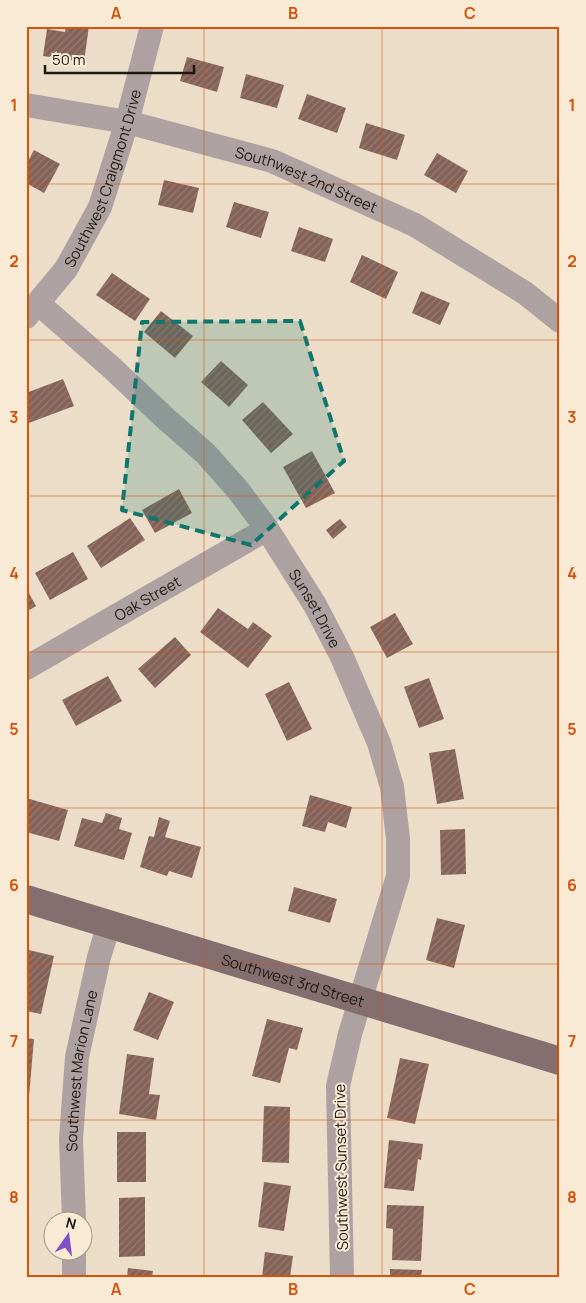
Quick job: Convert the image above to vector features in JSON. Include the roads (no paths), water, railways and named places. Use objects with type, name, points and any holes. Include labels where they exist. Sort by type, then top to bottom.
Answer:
[{"type":"main road","name":"Southwest 3rd Street","points":[[26,899],[560,1060]]},
{"type":"street","name":"Southwest Craigmont Drive","points":[[32,310],[66,269],[100,207],[127,122],[152,26]]},
{"type":"street","name":"Southwest 2nd Street","points":[[26,105],[127,122],[272,161],[415,225],[525,293],[560,321]]},
{"type":"street","name":"Sunset Drive","points":[[32,310],[112,368],[206,454],[238,490],[267,529],[315,604],[342,657],[379,743],[392,787],[398,839],[398,876],[360,1000]]},
{"type":"street","name":"Oak Street","points":[[26,668],[267,529]]},
{"type":"street","name":"Southwest Marion Lane","points":[[74,1210],[71,1139],[77,1057],[99,957],[109,924]]},
{"type":"street","name":"Southwest Sunset Drive","points":[[342,1277],[338,1086],[360,1000]]},
{"type":"street","points":[[74,1260],[74,1277]]}]
